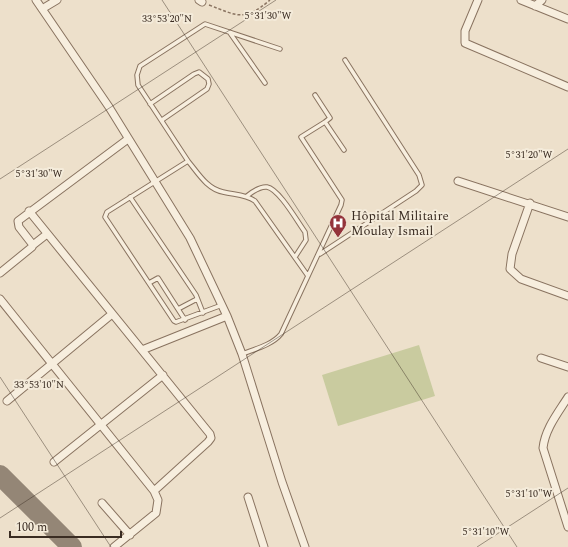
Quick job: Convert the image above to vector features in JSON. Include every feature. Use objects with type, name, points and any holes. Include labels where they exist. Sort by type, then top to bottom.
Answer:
[{"type":"street","points":[[36,0],[156,181],[190,238],[223,305],[242,354],[282,482],[305,547]]},
{"type":"street","points":[[42,9],[57,0]]},
{"type":"street","points":[[478,0],[465,31],[465,43],[568,87]]},
{"type":"street","points":[[521,0],[568,19]]},
{"type":"street","points":[[535,6],[542,0]]},
{"type":"street","points":[[33,245],[18,223],[29,211],[128,139]]},
{"type":"street","points":[[458,181],[568,216]]},
{"type":"street","points":[[530,204],[512,254],[510,269],[521,279],[568,296]]},
{"type":"street","points":[[29,211],[163,375],[211,438],[154,491]]},
{"type":"street","points":[[0,273],[29,251],[33,245],[47,234]]},
{"type":"street","points":[[0,299],[52,362],[100,426],[154,491],[158,500],[156,513],[114,547]]},
{"type":"street","points":[[7,401],[52,362],[112,314]]},
{"type":"street","points":[[142,350],[228,316]]},
{"type":"street","points":[[541,358],[568,368]]},
{"type":"street","points":[[54,462],[163,375]]},
{"type":"street","points":[[568,397],[550,427],[544,448],[568,528]]},
{"type":"street","points":[[248,497],[264,547]]},
{"type":"street","points":[[102,503],[130,535]]},
{"type":"lane","points":[[280,49],[205,24],[140,66],[136,80],[142,92],[188,161],[210,186],[221,192],[247,196],[259,206],[308,276]]},
{"type":"lane","points":[[229,32],[265,83]]},
{"type":"lane","points":[[319,254],[416,191],[422,185],[416,170],[345,60]]},
{"type":"lane","points":[[150,104],[194,74],[199,72],[208,79],[209,84],[207,89],[162,120]]},
{"type":"lane","points":[[242,354],[277,339],[342,205],[342,200],[301,137],[330,118],[315,95]]},
{"type":"lane","points":[[325,122],[344,150]]},
{"type":"lane","points":[[188,161],[107,212],[105,217],[174,321],[180,322],[223,305]]},
{"type":"lane","points":[[247,196],[262,187],[275,190],[305,232],[306,240],[295,257]]},
{"type":"lane","points":[[130,197],[198,299],[203,313]]},
{"type":"lane","points":[[149,283],[158,278],[186,320]]},
{"type":"lane","points":[[178,309],[198,299]]},
{"type":"path","points":[[201,1],[238,15],[246,16],[270,0]]},
{"type":"green space","points":[[419,345],[435,396],[338,426],[322,375]]},
{"type":"taxiway","points":[[0,475],[72,547]]},
{"type":"place","name":"Hôpital Militaire Moulay Ismail","points":[[338,238]]}]
